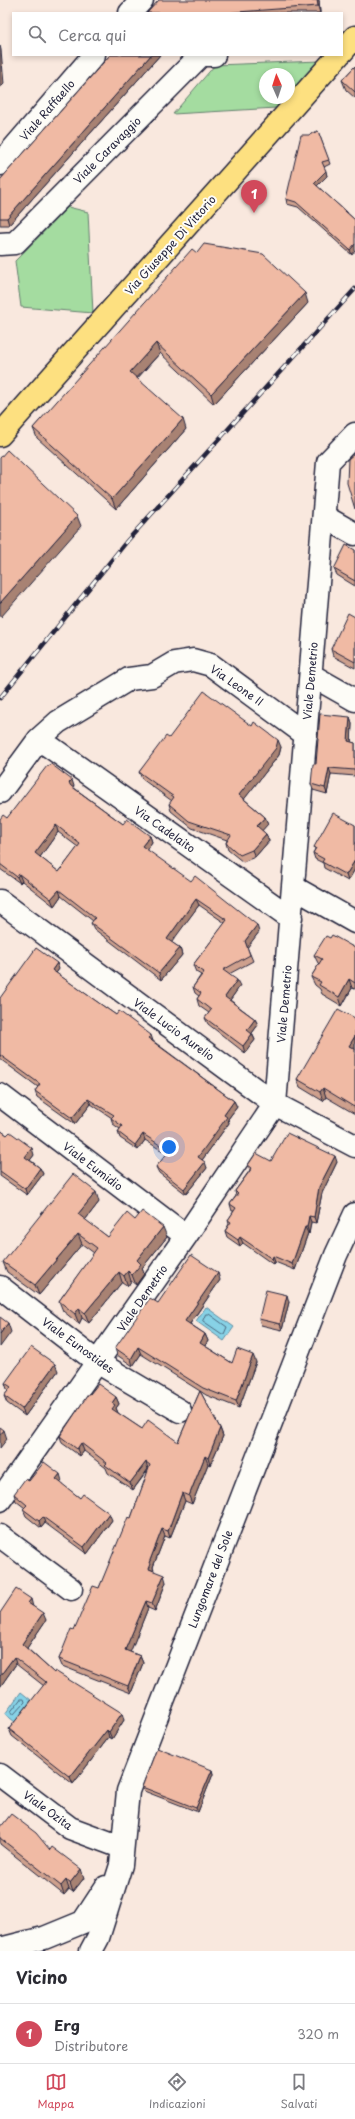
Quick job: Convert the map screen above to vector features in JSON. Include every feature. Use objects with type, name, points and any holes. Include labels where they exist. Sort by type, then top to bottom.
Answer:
[{"type":"main road","name":"Via Giuseppe Di Vittorio","points":[[0,435],[338,56]]},
{"type":"street","points":[[131,12],[142,0]]},
{"type":"street","name":"Viale Raffaello","points":[[0,164],[93,56]]},
{"type":"street","name":"Viale Caravaggio","points":[[0,244],[15,243],[200,56]]},
{"type":"street","name":"Viale Demetrio","points":[[0,1500],[186,1236],[275,1104],[325,517],[328,462],[355,434]]},
{"type":"street","points":[[325,517],[355,534]]},
{"type":"street","name":"Via Leone II","points":[[0,792],[39,739],[58,722],[129,679],[152,676],[174,663],[193,660],[211,665],[306,735]]},
{"type":"street","points":[[311,675],[355,700]]},
{"type":"street","name":"Via Cadelaito","points":[[39,739],[291,918]]},
{"type":"street","points":[[293,888],[355,922]]},
{"type":"street","name":"Viale Lucio Aurelio","points":[[0,901],[275,1104],[355,1146]]},
{"type":"street","name":"Viale Eumidio","points":[[0,1095],[186,1236]]},
{"type":"street","name":"Lungomare del Sole","points":[[91,1951],[98,1938],[121,1856],[128,1791],[336,1255],[355,1214]]},
{"type":"street","name":"Viale Eunostides","points":[[0,1287],[97,1362],[180,1411]]},
{"type":"street","points":[[0,1536],[71,1589]]},
{"type":"street","name":"Viale Ozita","points":[[0,1775],[70,1828],[121,1856]]},
{"type":"street","points":[[0,1949],[44,1938],[83,1922],[121,1856]]},
{"type":"green space","points":[[320,61],[295,88],[295,68],[259,68],[259,104],[280,104],[276,108],[173,114],[215,65]]},
{"type":"green space","points":[[68,207],[88,212],[93,313],[21,307],[15,261]]},
{"type":"water","points":[[206,1307],[234,1327],[224,1341],[196,1321]]},
{"type":"water","points":[[21,1692],[31,1700],[15,1722],[5,1714]]},
{"type":"building","points":[[159,0],[317,0],[318,6],[237,12],[148,12]]},
{"type":"building","points":[[109,56],[150,56],[7,218],[0,218],[0,180]]},
{"type":"building","points":[[355,66],[355,92],[342,80]]},
{"type":"building","points":[[318,131],[329,160],[322,162],[326,171],[314,183],[355,220],[355,244],[350,250],[296,202],[286,199],[301,135],[309,135]]},
{"type":"building","points":[[204,244],[263,254],[305,293],[211,394],[156,343],[130,372],[183,419],[112,499],[33,428],[192,249],[197,253]]},
{"type":"building","points":[[7,450],[77,516],[0,603],[0,458]]},
{"type":"building","points":[[355,453],[355,509],[347,483],[348,459]]},
{"type":"building","points":[[346,545],[355,550],[355,581],[334,569]]},
{"type":"building","points":[[348,613],[355,617],[355,662],[331,649]]},
{"type":"building","points":[[204,691],[252,726],[254,722],[278,740],[276,748],[239,795],[265,817],[257,826],[266,834],[252,850],[240,855],[226,843],[231,835],[189,821],[169,804],[174,797],[139,772],[166,736],[169,738]]},
{"type":"building","points":[[320,714],[350,717],[348,741],[355,743],[355,770],[329,768],[325,788],[311,784],[313,764],[316,764]]},
{"type":"building","points":[[51,764],[72,780],[69,783],[71,786],[123,824],[127,819],[150,836],[142,846],[191,881],[195,876],[257,925],[245,941],[250,955],[223,970],[237,980],[225,997],[255,1019],[247,1030],[252,1034],[243,1046],[205,1018],[211,1010],[197,999],[201,993],[193,987],[204,972],[193,965],[227,920],[196,899],[167,939],[180,948],[159,973],[91,923],[95,918],[59,890],[51,899],[19,874],[17,877],[0,864],[0,819],[3,815],[7,818],[47,766]],"holes":[[[56,825],[80,844],[59,872],[35,853]]]},
{"type":"building","points":[[333,813],[355,825],[355,860],[346,875],[322,862],[324,859],[313,853],[316,848],[314,847]]},
{"type":"building","points":[[332,935],[355,948],[355,983],[349,979],[339,997],[319,985],[321,982],[311,977],[322,959],[314,955],[326,936],[330,938]]},
{"type":"building","points":[[36,948],[57,963],[52,970],[116,1015],[119,1011],[151,1035],[148,1038],[234,1101],[224,1115],[227,1117],[198,1157],[205,1162],[184,1189],[156,1167],[169,1151],[143,1134],[135,1145],[118,1132],[122,1126],[111,1118],[114,1115],[88,1099],[72,1118],[35,1091],[40,1084],[0,1055],[0,998]]},
{"type":"building","points":[[338,1009],[355,1018],[355,1036],[349,1046],[355,1049],[354,1107],[323,1088],[320,1092],[297,1079]]},
{"type":"building","points":[[0,1130],[7,1135],[10,1132],[32,1148],[25,1157],[40,1168],[25,1189],[0,1171]]},
{"type":"building","points":[[287,1133],[335,1156],[319,1187],[314,1217],[309,1216],[307,1227],[305,1227],[292,1264],[273,1256],[272,1259],[240,1237],[238,1240],[225,1231],[231,1222],[228,1220],[236,1208],[230,1204],[238,1194],[235,1191],[252,1168],[248,1165],[256,1153],[271,1161]]},
{"type":"building","points":[[73,1174],[96,1192],[78,1214],[108,1237],[127,1213],[135,1220],[142,1211],[163,1227],[137,1260],[141,1264],[132,1275],[128,1271],[124,1276],[119,1272],[85,1313],[79,1308],[75,1314],[59,1301],[97,1248],[78,1234],[35,1285],[3,1262]]},
{"type":"building","points":[[191,1255],[218,1273],[185,1321],[205,1334],[200,1343],[232,1363],[237,1349],[253,1355],[236,1401],[203,1388],[138,1347],[131,1359],[115,1348],[150,1298],[158,1303]]},
{"type":"building","points":[[266,1290],[287,1295],[280,1324],[259,1319]]},
{"type":"building","points":[[0,1317],[8,1323],[0,1334]]},
{"type":"building","points":[[31,1347],[55,1364],[22,1409],[4,1396],[11,1387],[5,1383]]},
{"type":"building","points":[[98,1384],[116,1397],[112,1403],[115,1405],[112,1409],[142,1429],[148,1420],[178,1442],[200,1391],[220,1428],[208,1458],[205,1456],[189,1496],[182,1493],[168,1531],[162,1529],[149,1563],[151,1564],[149,1569],[164,1575],[152,1603],[146,1601],[125,1650],[140,1656],[128,1686],[59,1659],[71,1629],[74,1630],[93,1586],[99,1588],[128,1517],[131,1518],[150,1465],[146,1462],[130,1483],[105,1465],[107,1463],[81,1443],[77,1449],[60,1436],[89,1393],[90,1394]]},
{"type":"building","points":[[0,1427],[4,1430],[0,1435]]},
{"type":"building","points":[[44,1462],[60,1474],[56,1479],[80,1498],[83,1494],[109,1513],[84,1547],[43,1517],[39,1521],[23,1509],[27,1505],[14,1494],[25,1479],[29,1481]]},
{"type":"building","points":[[16,1589],[31,1599],[28,1603],[43,1613],[22,1644],[54,1673],[55,1671],[122,1713],[109,1732],[107,1730],[70,1777],[9,1729],[46,1682],[14,1657],[0,1676],[0,1613]]},
{"type":"building","points":[[157,1748],[212,1770],[196,1808],[142,1787]]},
{"type":"building","points":[[11,1814],[36,1833],[50,1850],[52,1847],[81,1869],[70,1883],[66,1880],[61,1886],[0,1838],[0,1828]]},
{"type":"railway","points":[[0,698],[127,541],[355,289]]},
{"type":"place","name":"Erg","points":[[254,213]]}]
